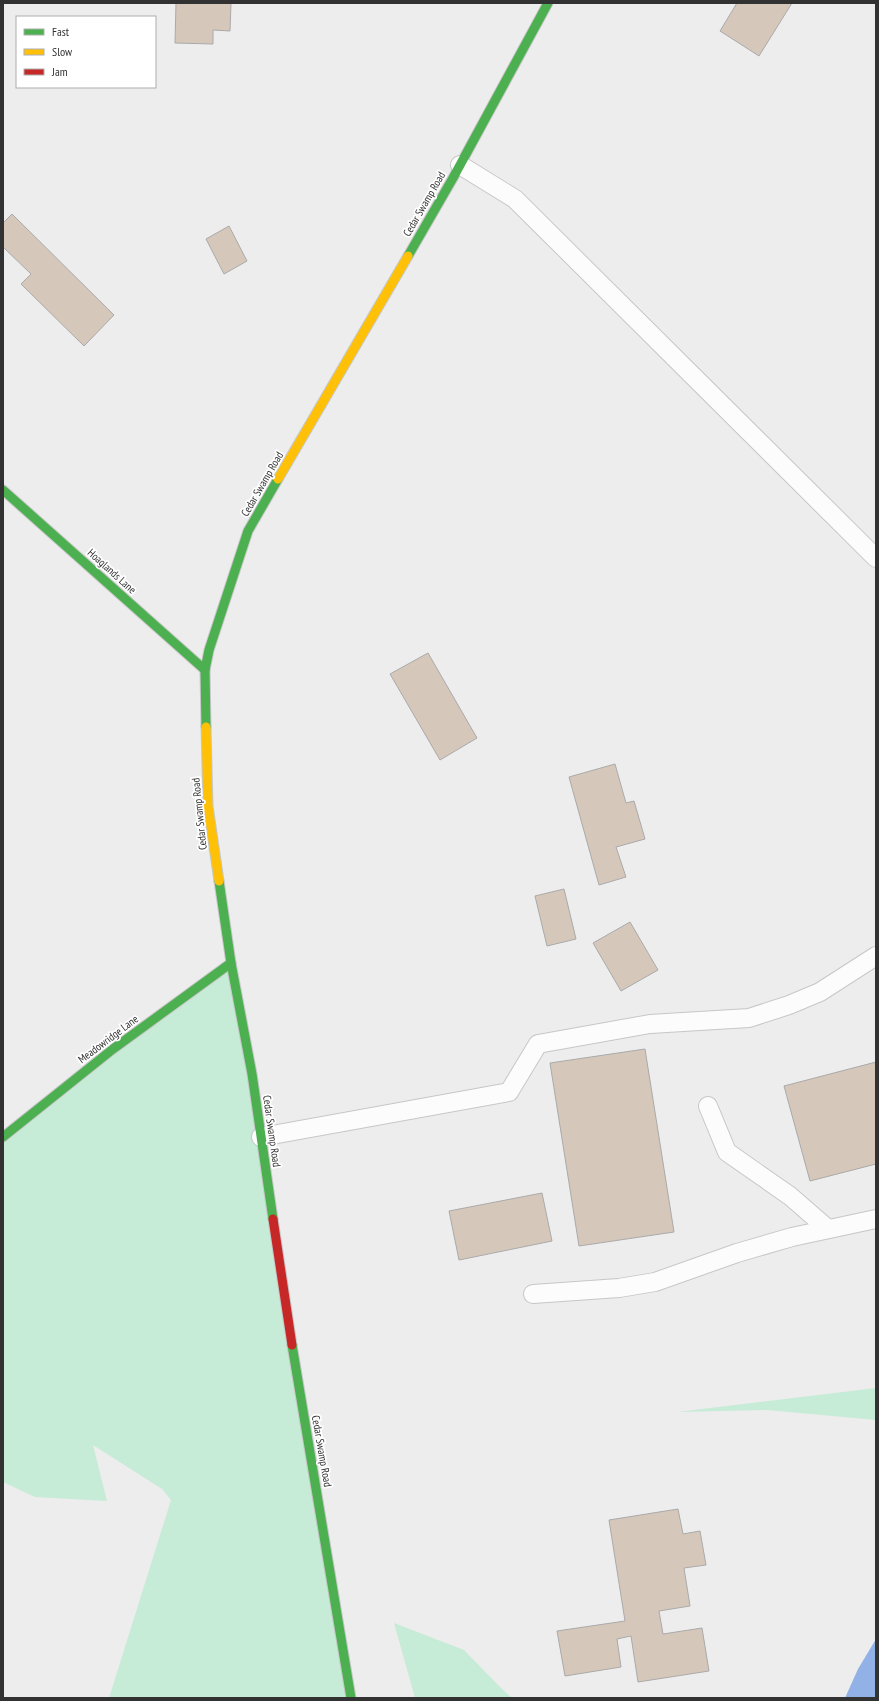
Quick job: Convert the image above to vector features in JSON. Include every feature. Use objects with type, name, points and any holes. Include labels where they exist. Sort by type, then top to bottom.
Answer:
[{"type":"main road","name":"Cedar Swamp Road","points":[[351,1698],[282,1285],[252,1074],[231,962],[208,806],[205,670],[209,650],[248,531],[460,164],[548,3]]},
{"type":"main road","name":"Hoaglands Lane","points":[[3,490],[205,670]]},
{"type":"main road","name":"Meadowridge Lane","points":[[3,1137],[113,1049],[231,962]]},
{"type":"lane","points":[[460,164],[514,199],[876,558]]},
{"type":"lane","points":[[261,1137],[509,1092],[538,1044],[650,1024],[749,1018],[789,1005],[820,992],[876,956]]},
{"type":"lane","points":[[708,1106],[727,1152],[790,1196],[828,1229]]},
{"type":"lane","points":[[533,1294],[619,1288],[655,1282],[737,1253],[792,1237],[876,1219]]},
{"type":"green space","points":[[231,963],[351,1698],[109,1698],[171,1500],[162,1489],[93,1445],[107,1501],[35,1497],[3,1482],[3,1140]]},
{"type":"green space","points":[[876,1388],[876,1420],[767,1410],[677,1412]]},
{"type":"green space","points":[[394,1623],[464,1650],[512,1698],[415,1698]]},
{"type":"water","points":[[876,1639],[876,1698],[845,1698],[858,1669]]},
{"type":"building","points":[[176,3],[231,3],[230,31],[213,30],[213,44],[175,43]]},
{"type":"building","points":[[737,3],[792,3],[759,56],[720,31]]},
{"type":"building","points":[[12,214],[114,315],[84,346],[21,284],[31,274],[3,247],[3,223]]},
{"type":"building","points":[[229,226],[247,261],[224,274],[206,239]]},
{"type":"building","points":[[428,653],[477,738],[440,760],[390,674]]},
{"type":"building","points":[[615,764],[626,803],[634,801],[645,839],[616,847],[626,877],[599,885],[569,777]]},
{"type":"building","points":[[564,889],[576,939],[547,946],[535,896]]},
{"type":"building","points":[[630,922],[658,970],[621,991],[593,943]]},
{"type":"building","points":[[645,1049],[674,1232],[579,1246],[550,1063]]},
{"type":"building","points":[[876,1062],[876,1164],[810,1181],[784,1086]]},
{"type":"building","points":[[542,1193],[552,1241],[459,1260],[449,1211]]},
{"type":"building","points":[[678,1509],[683,1534],[700,1531],[706,1565],[684,1568],[690,1606],[659,1611],[663,1634],[702,1628],[709,1671],[638,1682],[631,1636],[617,1639],[621,1667],[565,1676],[557,1631],[625,1621],[609,1520]]},
{"type":"traffic: fast","points":[[408,256],[453,178],[548,3]]},
{"type":"traffic: fast","points":[[206,727],[205,670],[209,650],[248,531],[278,479]]},
{"type":"traffic: fast","points":[[3,490],[205,670]]},
{"type":"traffic: fast","points":[[219,881],[231,963],[252,1074],[273,1219]]},
{"type":"traffic: fast","points":[[3,1137],[113,1049],[231,963]]},
{"type":"traffic: fast","points":[[292,1345],[351,1698]]},
{"type":"traffic: slow","points":[[278,479],[408,256]]},
{"type":"traffic: slow","points":[[206,727],[208,806],[219,881]]},
{"type":"traffic: jam","points":[[273,1219],[292,1345]]}]
